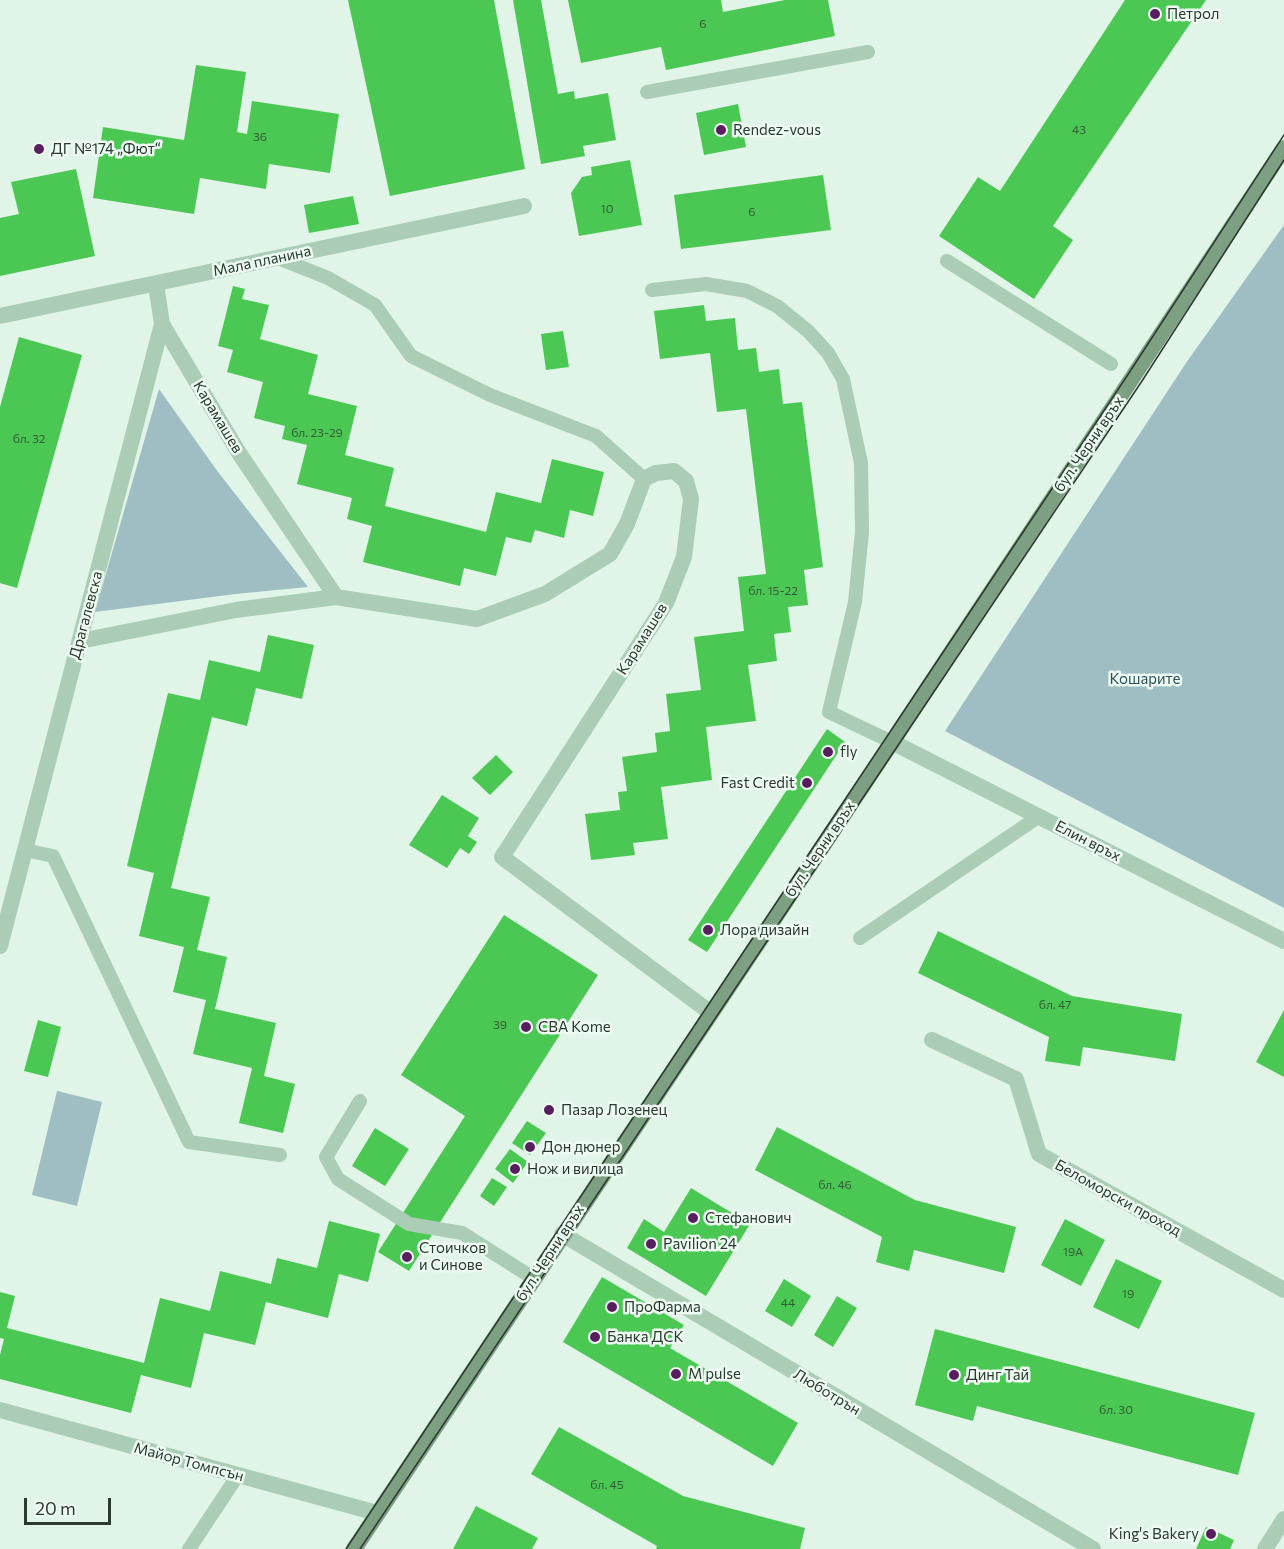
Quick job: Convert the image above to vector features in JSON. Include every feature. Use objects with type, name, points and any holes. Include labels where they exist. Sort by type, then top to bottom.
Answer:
[{"type":"main road","name":"бул. Черни връх","points":[[354,1549],[892,742],[1284,148]]},
{"type":"street","name":"Мала планина","points":[[0,316],[524,206]]},
{"type":"street","name":"Драгалевска","points":[[0,946],[162,324],[156,284]]},
{"type":"street","name":"Карамашев","points":[[162,324],[239,453],[336,597]]},
{"type":"street","name":"Карамашев","points":[[644,479],[656,473],[674,471],[687,481],[691,499],[684,557],[666,603],[502,857],[711,1013]]},
{"type":"street","points":[[80,641],[236,609],[336,597],[477,619],[545,594],[610,554],[627,524],[644,479]]},
{"type":"street","name":"Елин връх","points":[[892,742],[1284,941]]},
{"type":"street","name":"Беломорски проход","points":[[932,1040],[1016,1079],[1039,1154],[1284,1290]]},
{"type":"street","name":"Люботрън","points":[[562,1234],[1093,1549]]},
{"type":"street","name":"Майор Томпсън","points":[[0,1410],[377,1513]]},
{"type":"street","points":[[1265,1549],[1284,1519]]},
{"type":"lane","points":[[647,92],[868,52]]},
{"type":"lane","points":[[278,258],[328,278],[375,305],[411,356],[490,395],[596,436],[644,479]]},
{"type":"lane","points":[[947,261],[1112,364]]},
{"type":"lane","points":[[652,290],[706,284],[747,291],[777,306],[808,331],[828,353],[843,379],[861,463],[862,532],[855,602],[829,712],[892,742]]},
{"type":"lane","points":[[860,938],[1038,817]]},
{"type":"lane","points":[[25,850],[53,856],[189,1142],[280,1155]]},
{"type":"lane","points":[[360,1101],[326,1157],[338,1179],[409,1224],[462,1233],[533,1278]]},
{"type":"lane","points":[[189,1549],[238,1475]]},
{"type":"green space","name":"Кошарите","points":[[1284,225],[1284,908],[945,731],[1186,363]]},
{"type":"green space","points":[[159,389],[218,472],[308,587],[95,612]]},
{"type":"green space","points":[[57,1091],[102,1102],[77,1206],[32,1195]]},
{"type":"building","points":[[348,0],[494,0],[525,169],[390,196]]},
{"type":"building","points":[[513,0],[541,0],[558,94],[574,91],[575,99],[608,93],[616,140],[583,146],[585,156],[541,164]]},
{"type":"building","points":[[568,0],[721,0],[723,12],[785,0],[828,0],[835,36],[666,70],[661,47],[581,63]]},
{"type":"building","points":[[1125,0],[1206,0],[1053,226],[1073,240],[1034,299],[939,236],[978,177],[1000,191]]},
{"type":"building","points":[[196,65],[246,72],[237,132],[247,134],[252,101],[339,114],[330,173],[269,164],[266,189],[200,178],[194,214],[93,198],[103,127],[184,140]]},
{"type":"building","name":"Rendez-vous","points":[[738,104],[746,147],[704,155],[696,113]]},
{"type":"building","points":[[630,160],[642,225],[579,236],[571,193],[582,177],[592,175],[591,167]]},
{"type":"building","points":[[76,169],[95,256],[0,276],[0,218],[19,214],[11,182]]},
{"type":"building","points":[[823,175],[831,230],[681,249],[674,195]]},
{"type":"building","points":[[353,196],[359,224],[309,233],[304,205]]},
{"type":"building","points":[[233,286],[245,289],[242,299],[269,305],[260,339],[318,355],[308,394],[357,406],[345,455],[394,468],[385,506],[486,532],[496,492],[541,503],[552,459],[604,472],[593,516],[570,510],[564,538],[535,530],[531,543],[506,537],[496,576],[464,568],[460,586],[363,562],[372,526],[347,519],[352,498],[297,484],[307,445],[282,439],[285,426],[254,418],[263,382],[227,372],[233,350],[218,346]]},
{"type":"building","points":[[704,305],[706,321],[735,318],[738,350],[756,348],[759,372],[779,369],[783,404],[802,402],[823,567],[804,570],[808,605],[788,607],[791,632],[774,634],[777,661],[748,665],[756,721],[706,727],[712,780],[661,787],[668,839],[633,843],[635,855],[591,860],[585,814],[620,810],[618,792],[627,791],[622,757],[657,752],[655,733],[670,731],[666,694],[701,690],[694,637],[744,631],[738,577],[766,574],[746,409],[717,412],[710,353],[660,359],[654,311]]},
{"type":"building","points":[[563,331],[569,367],[546,370],[541,334]]},
{"type":"building","points":[[19,337],[82,355],[17,588],[0,583],[0,407]]},
{"type":"building","points":[[268,635],[314,645],[302,699],[256,688],[247,726],[212,717],[171,888],[210,897],[197,950],[227,957],[215,1009],[276,1023],[264,1076],[295,1084],[283,1133],[239,1123],[252,1068],[193,1054],[206,1000],[173,992],[184,947],[139,936],[154,873],[127,866],[168,693],[200,700],[209,660],[260,672]]},
{"type":"building","points":[[827,729],[845,742],[707,952],[688,940]]},
{"type":"building","points":[[496,755],[513,772],[490,795],[472,778]]},
{"type":"building","points":[[442,795],[479,818],[468,836],[477,842],[469,854],[460,848],[447,868],[409,845]]},
{"type":"building","points":[[504,915],[598,975],[409,1271],[378,1252],[465,1116],[401,1075]]},
{"type":"building","points":[[938,931],[1072,996],[1182,1014],[1175,1061],[1083,1047],[1080,1066],[1045,1061],[1049,1037],[918,973]]},
{"type":"building","points":[[1284,1010],[1284,1077],[1256,1062]]},
{"type":"building","points":[[38,1020],[61,1027],[48,1077],[24,1071]]},
{"type":"building","points":[[527,1121],[546,1133],[530,1155],[512,1143]]},
{"type":"building","points":[[777,1127],[915,1200],[1016,1227],[1004,1273],[914,1250],[909,1271],[876,1262],[882,1237],[755,1170]]},
{"type":"building","points":[[375,1128],[409,1149],[385,1186],[352,1166]]},
{"type":"building","points":[[510,1149],[528,1162],[513,1183],[495,1169]]},
{"type":"building","points":[[492,1178],[507,1187],[494,1206],[480,1196]]},
{"type":"building","points":[[691,1188],[750,1224],[706,1296],[627,1248],[644,1219],[664,1232]]},
{"type":"building","points":[[1065,1219],[1105,1240],[1081,1286],[1041,1265]]},
{"type":"building","points":[[329,1221],[380,1234],[368,1282],[339,1274],[328,1318],[266,1302],[255,1345],[204,1333],[191,1388],[141,1375],[131,1413],[0,1379],[0,1355],[4,1339],[0,1338],[0,1292],[15,1296],[7,1328],[144,1363],[160,1298],[210,1311],[220,1271],[271,1284],[277,1258],[317,1268]]},
{"type":"building","points":[[1116,1259],[1162,1281],[1139,1329],[1093,1307]]},
{"type":"building","points":[[602,1277],[684,1325],[670,1348],[798,1423],[773,1466],[563,1342]]},
{"type":"building","points":[[784,1279],[811,1296],[792,1327],[765,1311]]},
{"type":"building","points":[[837,1296],[857,1308],[833,1347],[814,1335]]},
{"type":"building","points":[[935,1329],[1255,1413],[1238,1475],[977,1406],[973,1421],[915,1405]]},
{"type":"building","points":[[559,1427],[683,1496],[805,1528],[800,1549],[656,1549],[657,1546],[531,1474]]},
{"type":"building","points":[[476,1506],[538,1538],[532,1549],[453,1549]]},
{"type":"building","name":"King's Bakery","points":[[1206,1527],[1234,1540],[1230,1549],[1196,1549]]},
{"type":"tram line","points":[[346,1549],[1129,373],[1284,135]]},
{"type":"tram line","points":[[360,1549],[1142,381],[1284,160]]},
{"type":"place","name":"Петрол","points":[[1155,14]]},
{"type":"place","name":"Rendez-vous","points":[[721,130]]},
{"type":"place","name":"ДГ №174 „Фют“","points":[[39,149]]},
{"type":"place","name":"fly","points":[[828,752]]},
{"type":"place","name":"Fast Credit","points":[[807,783]]},
{"type":"place","name":"Лора дизайн","points":[[708,930]]},
{"type":"place","name":"CBA Kome","points":[[526,1027]]},
{"type":"place","name":"Пазар Лозенец","points":[[549,1110]]},
{"type":"place","name":"Дон дюнер","points":[[530,1147]]},
{"type":"place","name":"Нож и вилица","points":[[515,1169]]},
{"type":"place","name":"Стефанович","points":[[693,1218]]},
{"type":"place","name":"Pavilion 24","points":[[651,1244]]},
{"type":"place","name":"Стоичков и Синове","points":[[407,1257]]},
{"type":"place","name":"ПроФарма","points":[[612,1307]]},
{"type":"place","name":"Банка ДСК","points":[[595,1337]]},
{"type":"place","name":"M pulse","points":[[676,1374]]},
{"type":"place","name":"Динг Тай","points":[[954,1375]]},
{"type":"place","name":"King's Bakery","points":[[1211,1534]]}]
